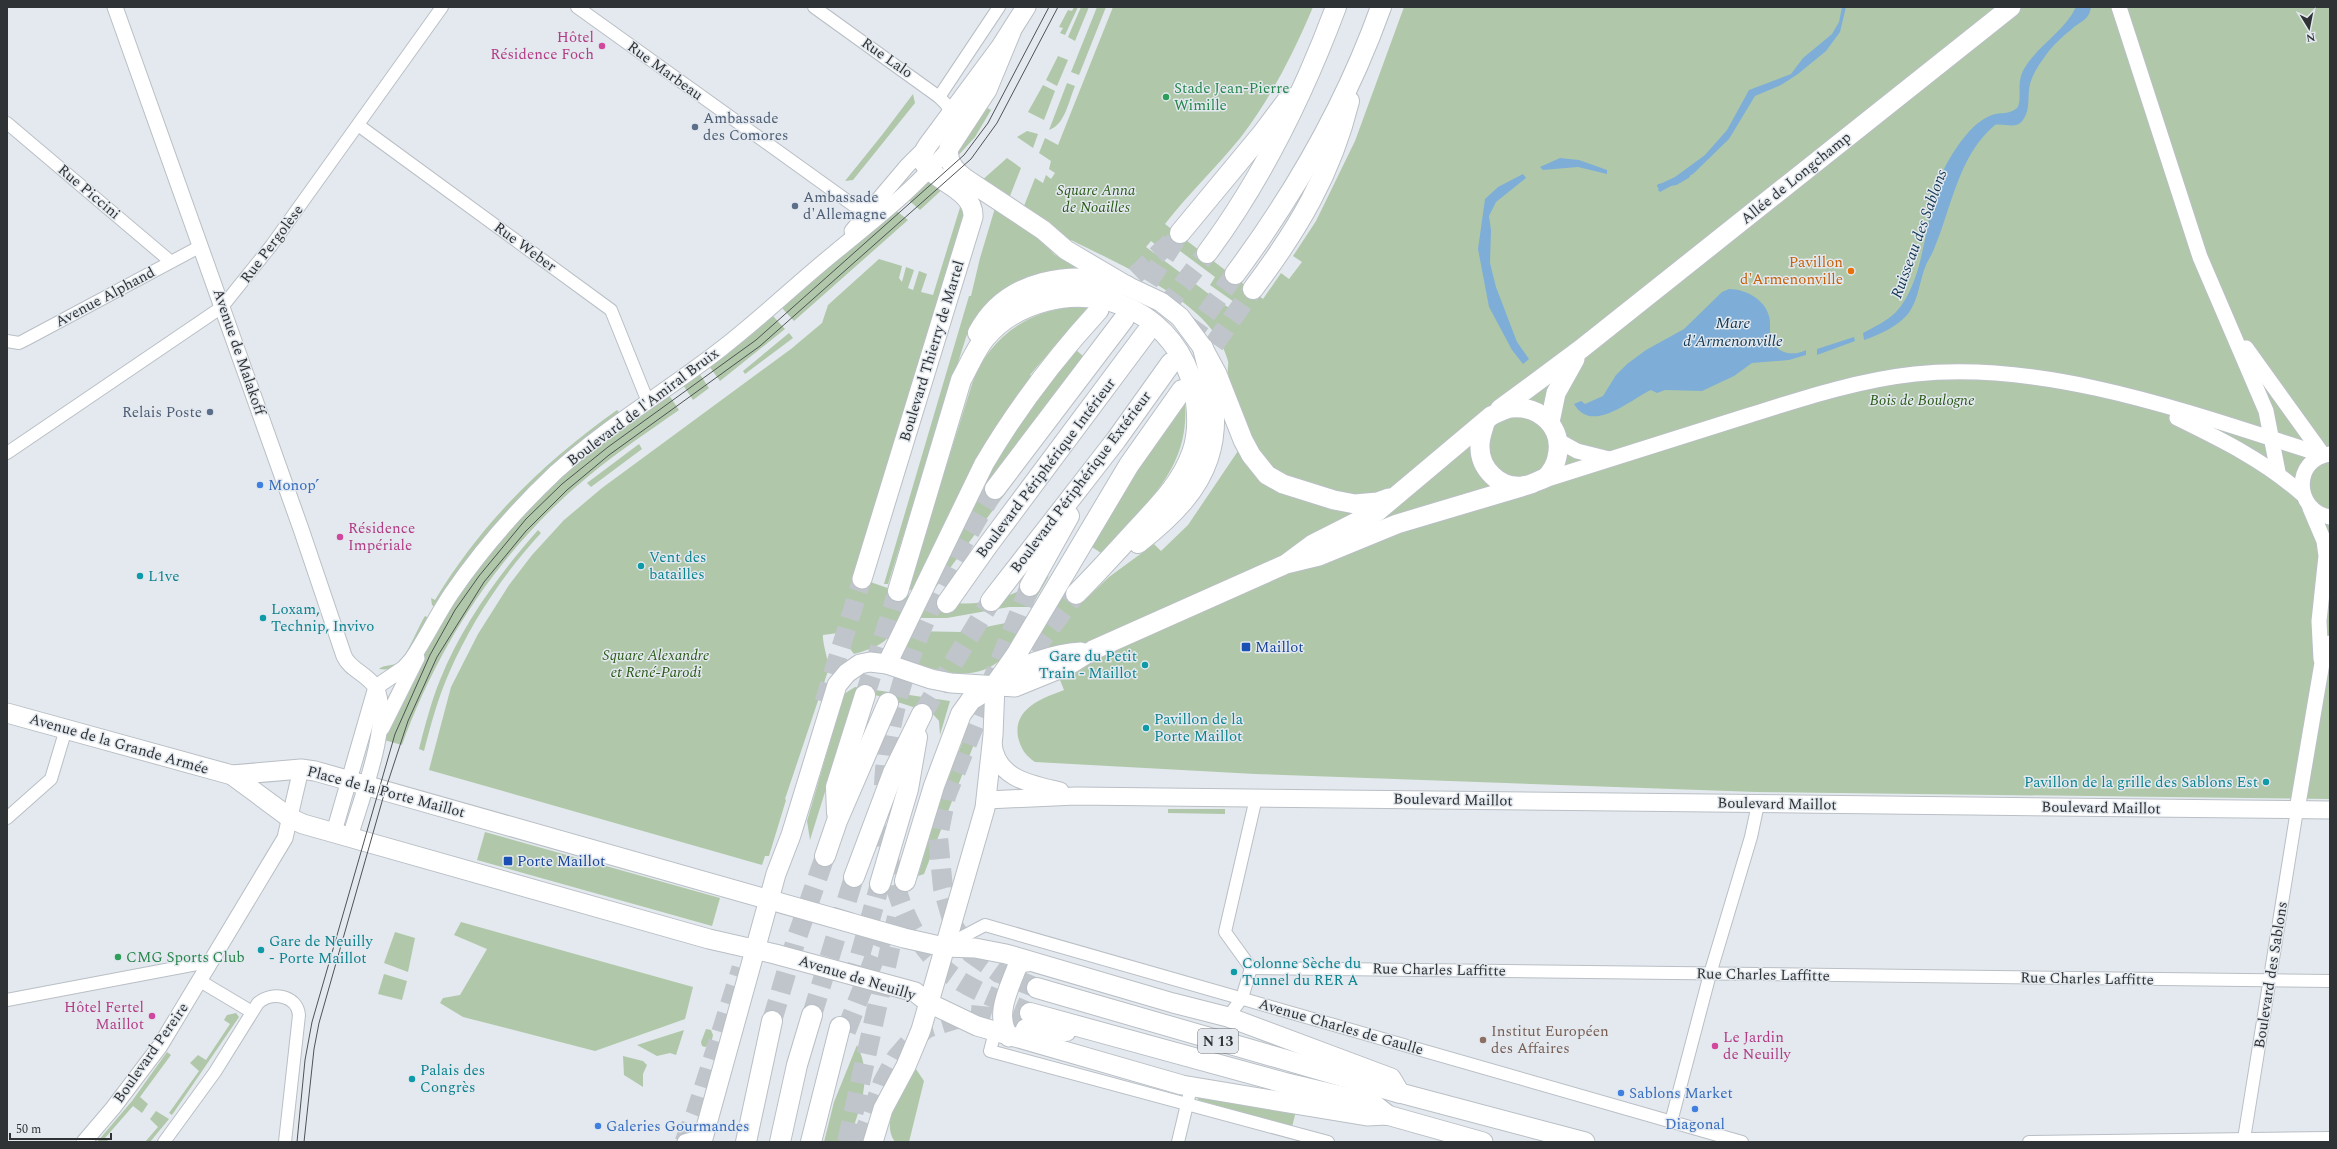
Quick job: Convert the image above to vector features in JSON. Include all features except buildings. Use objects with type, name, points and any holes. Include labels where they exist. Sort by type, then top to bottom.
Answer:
[{"type":"highway","points":[[1207,253],[1246,198],[1291,117],[1336,7]]},
{"type":"highway","points":[[1254,289],[1279,254],[1326,172],[1337,144],[1365,50],[1381,7]]},
{"type":"highway","points":[[1180,233],[1262,134],[1303,78],[1322,43]]},
{"type":"highway","points":[[1235,274],[1272,224],[1298,181],[1345,92],[1365,50]]},
{"type":"highway","points":[[898,591],[971,350],[983,324],[995,309],[1017,292],[1045,282],[1068,279],[1101,280],[1127,286]]},
{"type":"highway","points":[[962,380],[977,349],[998,325],[1016,312],[1058,297],[1097,297],[1120,303],[1138,311],[1157,326],[1176,350],[1183,362],[1195,394],[1197,430],[1193,451],[1184,473],[1172,491],[1095,576],[1076,594]]},
{"type":"highway","points":[[996,489],[1124,319]]},
{"type":"highway","name":"Boulevard Périphérique Intérieur","points":[[947,603],[988,545],[1146,333]]},
{"type":"highway","points":[[1095,576],[1172,515],[1188,496],[1205,470],[1213,439],[1214,413],[1211,383],[1203,348]]},
{"type":"highway","name":"Boulevard Périphérique Extérieur","points":[[991,601],[1102,457],[1171,363]]},
{"type":"highway","points":[[905,881],[934,786],[961,714],[971,700],[994,685],[1025,641],[1129,464],[1182,390]]},
{"type":"highway","points":[[1030,586],[1102,457]]},
{"type":"highway","points":[[837,821],[836,787],[864,695]]},
{"type":"highway","points":[[825,856],[837,821],[888,703]]},
{"type":"highway","points":[[854,877],[893,773],[922,714],[908,789],[880,884]]},
{"type":"highway","name":"N 13","points":[[1037,988],[1400,1093]]},
{"type":"highway","points":[[780,1142],[797,1065],[812,1015]]},
{"type":"highway","points":[[746,1142],[772,1021]]},
{"type":"highway","name":"N 13","points":[[1015,1028],[1096,1032],[1284,1083],[1373,1104],[1387,1115]]},
{"type":"highway","points":[[811,1142],[824,1086],[843,1029]]},
{"type":"main road","name":"Boulevard de l'Amiral Bruix","points":[[928,145],[1011,32],[1026,7]]},
{"type":"main road","name":"Allée de Longchamp","points":[[1488,420],[1582,349],[2011,7]]},
{"type":"main road","name":"Boulevard de l'Amiral Bruix","points":[[949,148],[987,90],[1011,32]]},
{"type":"main road","points":[[928,145],[922,156],[924,166],[929,172]]},
{"type":"main road","points":[[949,148],[948,156],[955,169],[978,187],[1038,227],[1066,250],[1127,286],[1161,302],[1180,317],[1203,348],[1217,374],[1243,440],[1260,466],[1272,478],[1308,493],[1356,504],[1378,502],[1399,493]]},
{"type":"main road","name":"Boulevard Thierry de Martel","points":[[929,172],[942,178],[969,199],[974,210],[973,217],[868,581],[960,304],[987,209],[985,197],[978,187]]},
{"type":"main road","points":[[887,664],[984,464],[1006,427],[1038,382],[1099,310]]},
{"type":"main road","name":"Allée de Longchamp","points":[[1550,422],[1556,393],[1582,349]]},
{"type":"main road","points":[[696,1140],[732,1034],[768,900],[791,835],[837,685],[847,673],[860,664],[870,662],[887,664],[931,679],[951,683],[970,686],[994,685],[1015,687],[1069,665],[1091,651],[1286,564],[1319,556],[1397,524],[1528,485],[1545,477],[1551,471],[1556,462],[1559,441],[1550,422],[1540,413],[1525,408],[1510,408],[1488,420],[1368,518],[1313,544],[1286,564]]},
{"type":"main road","points":[[1488,420],[1480,445],[1485,467],[1494,477],[1505,484],[1528,485]]},
{"type":"main road","points":[[873,1142],[883,1110],[916,1047],[987,800],[993,735],[994,685]]},
{"type":"main road","name":"Avenue de la Grande Armée","points":[[7,713],[232,775]]},
{"type":"main road","points":[[993,735],[994,749],[998,763],[1006,772],[1034,784],[1076,796]]},
{"type":"main road","name":"Place de la Porte Maillot","points":[[232,775],[301,769],[357,783],[768,900]]},
{"type":"main road","points":[[232,775],[290,818],[342,835],[755,950]]},
{"type":"main road","points":[[987,800],[1076,796]]},
{"type":"main road","name":"Boulevard Maillot","points":[[1076,796],[2330,810]]},
{"type":"main road","points":[[768,900],[904,938],[944,947]]},
{"type":"main road","name":"Avenue Charles de Gaulle","points":[[944,947],[975,948],[998,952],[1027,962],[1228,1017],[1391,1078],[1400,1093]]},
{"type":"main road","name":"Avenue de Neuilly","points":[[755,950],[776,954],[915,992],[929,1003],[977,1026],[1015,1028]]},
{"type":"main road","points":[[1027,962],[1022,962],[1017,967],[1001,1013],[1004,1029],[1015,1028],[1182,1086],[1367,1116],[1387,1115]]},
{"type":"main road","name":"N 13","points":[[1400,1093],[1585,1142]]},
{"type":"main road","name":"N 13","points":[[1387,1115],[1483,1142]]},
{"type":"street","name":"Avenue de Malakoff","points":[[115,7],[201,246],[344,656],[349,665],[376,688]]},
{"type":"street","name":"Rue Pergolèse","points":[[7,453],[222,306],[271,246],[442,7]]},
{"type":"street","name":"Rue Marbeau","points":[[577,7],[853,205],[864,208],[874,205]]},
{"type":"street","name":"Rue Lalo","points":[[814,7],[939,97],[947,105],[950,117]]},
{"type":"street","points":[[939,97],[999,7]]},
{"type":"street","points":[[2119,7],[2186,218],[2200,257],[2266,411],[2278,472]]},
{"type":"street","name":"Rue Piccini","points":[[7,123],[170,261]]},
{"type":"street","name":"Rue Weber","points":[[358,126],[611,310],[648,402]]},
{"type":"street","name":"Boulevard de l'Amiral Bruix","points":[[830,256],[928,145]]},
{"type":"street","name":"Boulevard de l'Amiral Bruix","points":[[342,835],[357,783],[376,688],[408,663],[471,566],[528,499],[592,442],[752,325],[830,256],[870,225],[929,172],[949,148]]},
{"type":"street","name":"Avenue Alphand","points":[[7,341],[18,343],[25,340],[170,261],[201,246]]},
{"type":"street","points":[[2230,324],[2327,455]]},
{"type":"street","points":[[1528,485],[1803,399],[1886,378],[1918,374],[1992,374],[2077,384],[2140,400],[2327,455]]},
{"type":"street","points":[[2140,400],[2224,441],[2278,472],[2302,494],[2310,508],[2324,541],[2326,556],[2319,621],[2322,663]]},
{"type":"street","points":[[1559,441],[1577,451],[1609,459]]},
{"type":"street","points":[[2302,494],[2302,481],[2307,467],[2327,455]]},
{"type":"street","points":[[2310,508],[2322,516],[2330,517]]},
{"type":"street","name":"Boulevard de l'Amiral Bruix","points":[[357,783],[429,632]]},
{"type":"street","points":[[2297,810],[2322,663],[2330,643]]},
{"type":"street","name":"Boulevard de l'Amiral Bruix","points":[[376,688],[382,711],[380,734]]},
{"type":"street","points":[[7,818],[44,787],[51,779],[56,768],[66,729]]},
{"type":"street","name":"Boulevard Pereire","points":[[84,1142],[113,1108],[160,1046],[209,967],[285,838],[301,769]]},
{"type":"street","points":[[1228,1017],[1242,998],[1251,968],[1225,932],[1256,798]]},
{"type":"street","points":[[1671,1122],[1710,974],[1749,845],[1758,804]]},
{"type":"street","name":"Boulevard des Sablons","points":[[2244,1139],[2297,810]]},
{"type":"street","name":"Avenue Charles de Gaulle","points":[[944,947],[985,925],[1003,932],[1242,998],[1742,1142]]},
{"type":"street","points":[[7,1000],[197,964],[209,967]]},
{"type":"street","name":"Rue Charles Laffitte","points":[[1251,968],[2330,981]]},
{"type":"street","points":[[200,981],[252,1012]]},
{"type":"street","points":[[164,1142],[215,1072],[258,1003],[266,998],[274,996],[290,999],[298,1008],[299,1019],[285,1142]]},
{"type":"street","points":[[1015,1028],[990,1051],[1328,1142]]},
{"type":"street","points":[[1178,1142],[1187,1104],[1188,1092],[1182,1086]]},
{"type":"street","points":[[2029,1142],[2214,1141],[2244,1139],[2330,1138]]},
{"type":"green space","points":[[1074,7],[1078,7],[1065,35],[1060,33],[1063,28],[1059,27],[1068,10],[1072,11]]},
{"type":"green space","points":[[1081,7],[1089,7],[1075,41],[1068,37]]},
{"type":"green space","points":[[1097,7],[1106,7],[1079,75],[1071,72]]},
{"type":"green space","name":"Bois de Boulogne","points":[[1113,7],[1313,7],[1298,41],[1272,91],[1252,122],[1232,148],[1165,224],[1263,299],[1281,273],[1289,279],[1302,262],[1293,256],[1316,221],[1355,141],[1404,7],[2330,7],[2330,799],[1756,792],[1255,774],[1035,762],[1022,748],[1018,737],[1018,727],[1020,719],[1025,711],[1031,706],[1064,690],[1046,645],[1037,644],[1046,622],[1069,586],[1084,601],[1109,577],[1154,544],[1161,551],[1188,525],[1240,448],[1228,372],[1228,361],[1219,340],[1204,321],[1185,304],[1163,288],[1139,274],[1071,240],[1069,243],[1022,211],[1035,178],[1043,183],[1046,175],[1051,179],[1055,173],[1049,169],[1051,161],[1039,153],[1045,138],[1058,145]],"holes":[[[1151,241],[1166,253],[1172,245],[1215,277],[1210,285],[1237,304],[1248,307],[1242,315],[1221,303],[1146,247]]]},
{"type":"green space","points":[[1058,56],[1068,60],[1057,86],[1046,80]]},
{"type":"green space","points":[[1067,83],[1075,86],[1068,105],[1063,118],[1049,130]]},
{"type":"green space","points":[[1043,85],[1055,91],[1044,120],[1028,112]]},
{"type":"green space","points":[[913,94],[915,103],[853,180],[845,181],[882,135]]},
{"type":"green space","points":[[982,105],[991,110],[975,137],[956,158],[955,154]]},
{"type":"green space","points":[[1027,131],[1038,134],[1033,148],[1017,137]]},
{"type":"green space","points":[[1007,158],[1021,168],[1008,201],[980,182]]},
{"type":"green space","points":[[928,181],[946,186],[920,210],[906,198]]},
{"type":"green space","name":"Square Alexandre et René-Parodi","points":[[962,201],[966,209],[862,579],[910,596],[896,627],[891,634],[886,640],[868,650],[854,654],[838,633],[823,635],[823,642],[829,668],[785,799],[786,800],[769,856],[765,856],[762,865],[429,770],[451,687],[478,634],[509,585],[532,555],[564,520],[602,488],[791,349],[822,323],[828,305],[879,259],[902,266],[899,278],[902,282],[906,267],[914,270],[908,288],[913,290],[919,271],[927,274],[921,292],[933,295]]},
{"type":"green space","points":[[995,208],[1041,240],[1055,255],[1075,266],[1074,271],[976,318],[968,331],[888,584],[884,584],[969,296],[971,296],[980,258]]},
{"type":"green space","points":[[894,209],[908,220],[794,321],[782,308]]},
{"type":"green space","points":[[1072,307],[1087,308],[1030,375],[1045,387],[1076,350],[1083,356],[969,506],[1016,479],[930,595],[908,589],[972,384],[979,368],[998,341],[1010,330],[1039,315]]},
{"type":"green space","points":[[773,316],[785,329],[720,381],[709,366]]},
{"type":"green space","points":[[789,333],[793,338],[745,374],[743,371]]},
{"type":"green space","points":[[699,373],[709,388],[693,400],[683,385]]},
{"type":"green space","points":[[669,395],[679,410],[623,449],[591,474],[559,502],[503,563],[478,597],[435,668],[417,706],[402,745],[384,740],[410,682],[445,619],[485,559],[508,531],[558,479],[585,456],[616,432]]},
{"type":"green space","points":[[1185,404],[1185,428],[1180,449],[1171,468],[1147,503],[1101,553],[1092,547],[1144,460]]},
{"type":"green space","points":[[617,410],[620,413],[435,607],[432,605],[431,598],[435,600],[473,545],[516,495],[564,451]]},
{"type":"green space","points":[[639,444],[642,449],[591,487],[587,483]]},
{"type":"green space","points":[[538,530],[541,533],[501,581],[467,635],[441,692],[424,751],[419,749],[428,714],[437,688],[459,640],[470,620],[496,582]]},
{"type":"green space","points":[[1049,576],[1031,607],[1009,607],[947,618],[919,618],[928,599],[963,603],[991,601],[1005,597]]},
{"type":"green space","points":[[425,616],[429,618],[410,653],[404,660],[397,666],[388,669],[379,669],[383,666],[396,664],[399,662],[409,647]]},
{"type":"green space","points":[[1020,620],[1028,622],[1006,655],[994,665],[982,670],[970,673],[944,671],[905,660],[902,656],[902,650],[912,631],[961,632]]},
{"type":"green space","points":[[855,687],[950,701],[940,735],[939,721],[932,713],[869,693],[855,696],[810,840],[807,821],[844,694]]},
{"type":"green space","points":[[964,738],[974,744],[924,874],[918,876],[940,800]]},
{"type":"green space","points":[[1168,809],[1225,809],[1225,814],[1168,813]]},
{"type":"green space","points":[[485,832],[720,898],[712,926],[477,860]]},
{"type":"green space","points":[[461,922],[693,987],[685,1019],[595,1051],[463,1017],[440,1003],[443,998],[460,995],[487,949],[454,935]]},
{"type":"green space","points":[[395,932],[415,938],[408,972],[384,963]]},
{"type":"green space","points":[[384,974],[407,981],[402,1000],[378,994]]},
{"type":"green space","points":[[236,1013],[239,1017],[172,1115],[169,1113],[199,1071],[190,1063],[198,1055],[206,1060],[230,1024],[224,1020],[227,1015]]},
{"type":"green space","points":[[706,1029],[711,1030],[713,1035],[711,1044],[705,1047],[702,1046],[701,1042]]},
{"type":"green space","points":[[684,1030],[676,1055],[670,1053],[657,1056],[637,1045]]},
{"type":"green space","points":[[857,1045],[862,1058],[865,1082],[849,1142],[824,1142],[834,1102]]},
{"type":"green space","points":[[167,1052],[171,1055],[140,1097],[148,1104],[142,1113],[133,1106],[105,1138],[109,1142],[97,1142],[132,1101]]},
{"type":"green space","points":[[623,1056],[643,1061],[647,1065],[643,1074],[643,1087],[624,1075]]},
{"type":"green space","points":[[916,1069],[924,1081],[909,1142],[895,1142],[891,1133],[890,1124],[892,1114],[895,1104]]},
{"type":"green space","points":[[1197,1096],[1296,1111],[1292,1127],[1198,1100]]},
{"type":"green space","points":[[156,1111],[169,1119],[150,1142],[145,1142],[158,1127],[150,1119]]},
{"type":"water","points":[[1842,7],[1846,7],[1840,32],[1826,51],[1798,74],[1781,85],[1755,96],[1729,139],[1693,174],[1660,192],[1658,190],[1660,184],[1675,177],[1705,155],[1727,130],[1749,90],[1791,74],[1803,58],[1832,34],[1839,22]]},
{"type":"water","points":[[2076,7],[2091,7],[2086,18],[2055,44],[2041,61],[2030,84],[2028,107],[2023,120],[2017,125],[1995,125],[1982,138],[1972,152],[1957,183],[1940,233],[1924,271],[1912,308],[1904,318],[1894,326],[1882,333],[1864,340],[1863,333],[1880,324],[1896,312],[1907,296],[1915,278],[1921,258],[1930,215],[1941,175],[1950,158],[1963,139],[1979,122],[1992,115],[2009,112],[2018,107],[2020,98],[2020,79],[2024,69],[2036,53],[2065,24]]},
{"type":"water","points":[[1560,158],[1579,160],[1607,170],[1607,174],[1578,167],[1543,170],[1540,167]]},
{"type":"water","points":[[1523,174],[1526,178],[1496,202],[1489,216],[1491,230],[1490,263],[1496,287],[1517,342],[1529,359],[1523,364],[1512,350],[1489,307],[1478,249],[1485,199],[1498,187]]},
{"type":"water","name":"Mare d'Armenonville","points":[[1729,289],[1748,293],[1759,300],[1767,310],[1770,321],[1771,338],[1776,347],[1790,353],[1806,350],[1806,355],[1789,360],[1752,363],[1734,376],[1702,391],[1665,390],[1657,393],[1651,390],[1623,407],[1601,416],[1591,416],[1582,413],[1574,404],[1581,401],[1585,404],[1603,396],[1616,375],[1627,364],[1646,350],[1684,329],[1722,292]]},
{"type":"water","points":[[1854,337],[1855,341],[1817,355],[1817,349]]},
{"type":"waterway","points":[[1659,186],[1676,183],[1688,176]]},
{"type":"tunnel","points":[[1114,295],[1180,233]]},
{"type":"tunnel","points":[[1132,307],[1180,233]]},
{"type":"tunnel","points":[[1146,333],[1207,253]]},
{"type":"tunnel","points":[[1171,363],[1235,274]]},
{"type":"tunnel","points":[[1197,369],[1253,289]]},
{"type":"tunnel","points":[[995,489],[946,575],[925,621],[907,668],[893,716],[885,765],[884,814],[890,864],[897,892],[914,931],[930,954],[940,965],[960,981],[982,993],[1030,1013]]},
{"type":"tunnel","points":[[824,702],[862,579]]},
{"type":"tunnel","points":[[1030,586],[946,796],[938,837],[943,888],[954,927],[971,953],[999,973],[1037,988]]},
{"type":"tunnel","points":[[865,695],[898,591]]},
{"type":"tunnel","points":[[1015,675],[1076,594]]},
{"type":"tunnel","points":[[922,714],[991,601]]},
{"type":"tunnel","points":[[772,1021],[795,943],[825,856]]},
{"type":"tunnel","points":[[812,1015],[854,877]]},
{"type":"tunnel","points":[[852,984],[880,884]]},
{"type":"tunnel","points":[[847,1142],[897,917]]},
{"type":"tunnel","points":[[846,1031],[883,936]]},
{"type":"tunnel","points":[[684,1142],[695,1114],[741,968]]},
{"type":"tunnel","points":[[861,1142],[883,1082],[896,1058],[910,1042],[927,1028],[970,1015],[990,1017],[1026,1029]]},
{"type":"tram line","points":[[297,1142],[305,1060],[312,1022],[395,734],[430,655],[455,610],[479,576],[526,519],[562,484],[608,447],[756,340],[964,155],[988,123],[1049,7]]},
{"type":"tram line","points":[[304,1142],[314,1049],[319,1023],[385,791],[408,721],[437,657],[484,582],[526,531],[567,490],[609,455],[760,346],[971,159],[997,123],[1058,7]]},
{"type":"place","name":"Hôtel Résidence Foch","points":[[602,46]]},
{"type":"place","name":"Stade Jean-Pierre Wimille","points":[[1166,97]]},
{"type":"place","name":"Ambassade des Comores","points":[[695,127]]},
{"type":"place","name":"Ambassade d'Allemagne","points":[[795,206]]},
{"type":"place","name":"Pavillon d'Armenonville","points":[[1851,271]]},
{"type":"place","name":"Relais Poste","points":[[210,412]]},
{"type":"place","name":"Monop’","points":[[260,485]]},
{"type":"place","name":"Résidence Impériale","points":[[340,537]]},
{"type":"place","name":"Vent des batailles","points":[[641,566]]},
{"type":"place","name":"L1ve","points":[[140,576]]},
{"type":"place","name":"Loxam, Technip, Invivo","points":[[263,618]]},
{"type":"place","name":"Maillot","points":[[1246,647]]},
{"type":"place","name":"Gare du Petit Train - Maillot","points":[[1145,665]]},
{"type":"place","name":"Pavillon de la Porte Maillot","points":[[1146,728]]},
{"type":"place","name":"Pavillon de la grille des Sablons Est","points":[[2266,782]]},
{"type":"place","name":"Porte Maillot","points":[[508,861]]},
{"type":"place","name":"Gare de Neuilly - Porte Maillot","points":[[261,950]]},
{"type":"place","name":"CMG Sports Club","points":[[118,957]]},
{"type":"place","name":"Colonne Sèche du Tunnel du RER A","points":[[1234,972]]},
{"type":"place","name":"Hôtel Fertel Maillot","points":[[152,1016]]},
{"type":"place","name":"Institut Européen des Affaires","points":[[1483,1040]]},
{"type":"place","name":"Le Jardin de Neuilly","points":[[1715,1046]]},
{"type":"place","name":"Palais des Congrès","points":[[412,1079]]},
{"type":"place","name":"Sablons Market","points":[[1621,1093]]},
{"type":"place","name":"Diagonal","points":[[1695,1109]]},
{"type":"place","name":"Galeries Gourmandes","points":[[598,1126]]},
{"type":"park label","name":"Square Anna de Noailles","points":[[1096,198]]},
{"type":"water label","name":"Ruisseau des Sablons","points":[[1919,234]]}]
